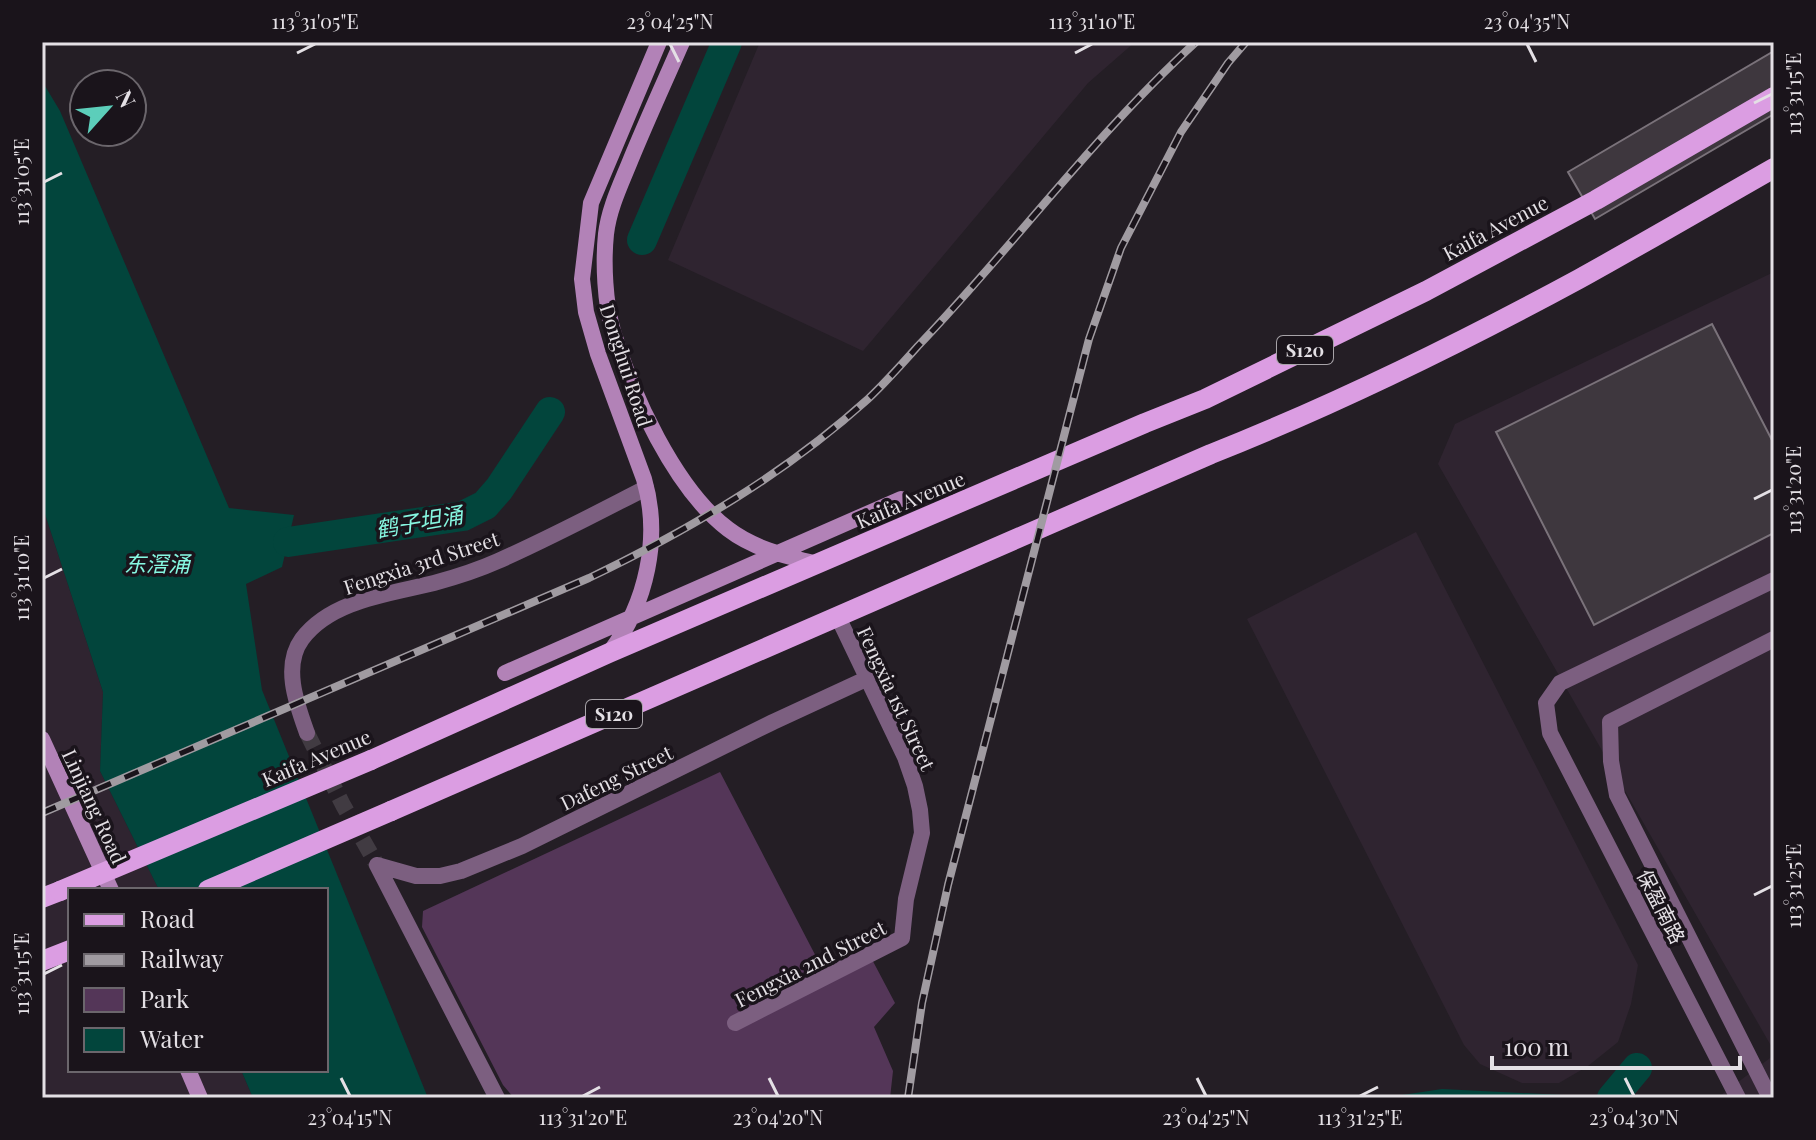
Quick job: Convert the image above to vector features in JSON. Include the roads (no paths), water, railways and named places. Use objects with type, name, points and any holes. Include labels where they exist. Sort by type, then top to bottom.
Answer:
[{"type":"main road","name":"Kaifa Avenue","points":[[51,894],[371,760],[609,653],[1205,399],[1412,298],[1596,200],[1774,97]]},
{"type":"main road","name":"S120","points":[[213,888],[1267,432],[1440,352],[1579,279],[1774,168]]},
{"type":"main road","points":[[42,961],[68,951]]},
{"type":"street","name":"Donghui Road","points":[[609,653],[624,634],[642,585],[651,548],[652,516],[627,431],[598,354],[586,312],[582,279],[591,203],[659,42]]},
{"type":"street","name":"Donghui Road","points":[[682,42],[612,205],[606,235],[608,308],[619,346],[649,422],[686,483],[711,514],[743,539],[774,553],[817,564]]},
{"type":"street","name":"Fengxia 3rd Street","points":[[307,733],[293,681],[294,656],[300,641],[315,625],[335,611],[364,600],[437,582],[497,562],[646,488]]},
{"type":"street","points":[[505,673],[901,499]]},
{"type":"street","name":"保盈南路","points":[[1738,1098],[1550,733],[1546,703],[1560,683],[1774,580]]},
{"type":"street","name":"Fengxia 1st Street","points":[[838,617],[905,757],[920,810],[922,833],[906,899],[902,938]]},
{"type":"street","name":"保盈南路","points":[[1770,1098],[1617,795],[1611,761],[1610,722],[1774,639]]},
{"type":"street","name":"Dafeng Street","points":[[497,1098],[377,865],[416,876],[440,876],[472,867],[522,846],[866,679]]},
{"type":"street","name":"Linjiang Road","points":[[42,739],[110,888]]},
{"type":"street","name":"Fengxia 2nd Street","points":[[735,1023],[902,938]]},
{"type":"street","points":[[189,1072],[200,1098]]},
{"type":"water","name":"东滘涌","points":[[42,81],[60,111],[68,130],[68,148],[76,148],[229,508],[294,515],[282,567],[246,584],[262,690],[428,1098],[253,1098],[242,1072],[328,1072],[328,888],[158,888],[100,771],[103,692],[42,505]]},
{"type":"water","points":[[1442,1089],[1582,1096],[1587,1098],[1382,1098]]},
{"type":"waterway","name":"鹤子坦涌","points":[[642,240],[727,42]]},
{"type":"waterway","name":"鹤子坦涌","points":[[288,542],[463,516],[485,505],[499,489],[550,412]]},
{"type":"waterway","points":[[1612,1098],[1637,1068]]},
{"type":"tunnel","points":[[307,733],[377,865]]},
{"type":"railway","points":[[42,813],[589,578],[699,520],[770,476],[836,426],[881,386],[1088,153],[1196,42]]},
{"type":"railway","points":[[908,1098],[922,1003],[948,885],[1089,339],[1121,248],[1181,132],[1246,42]]}]
